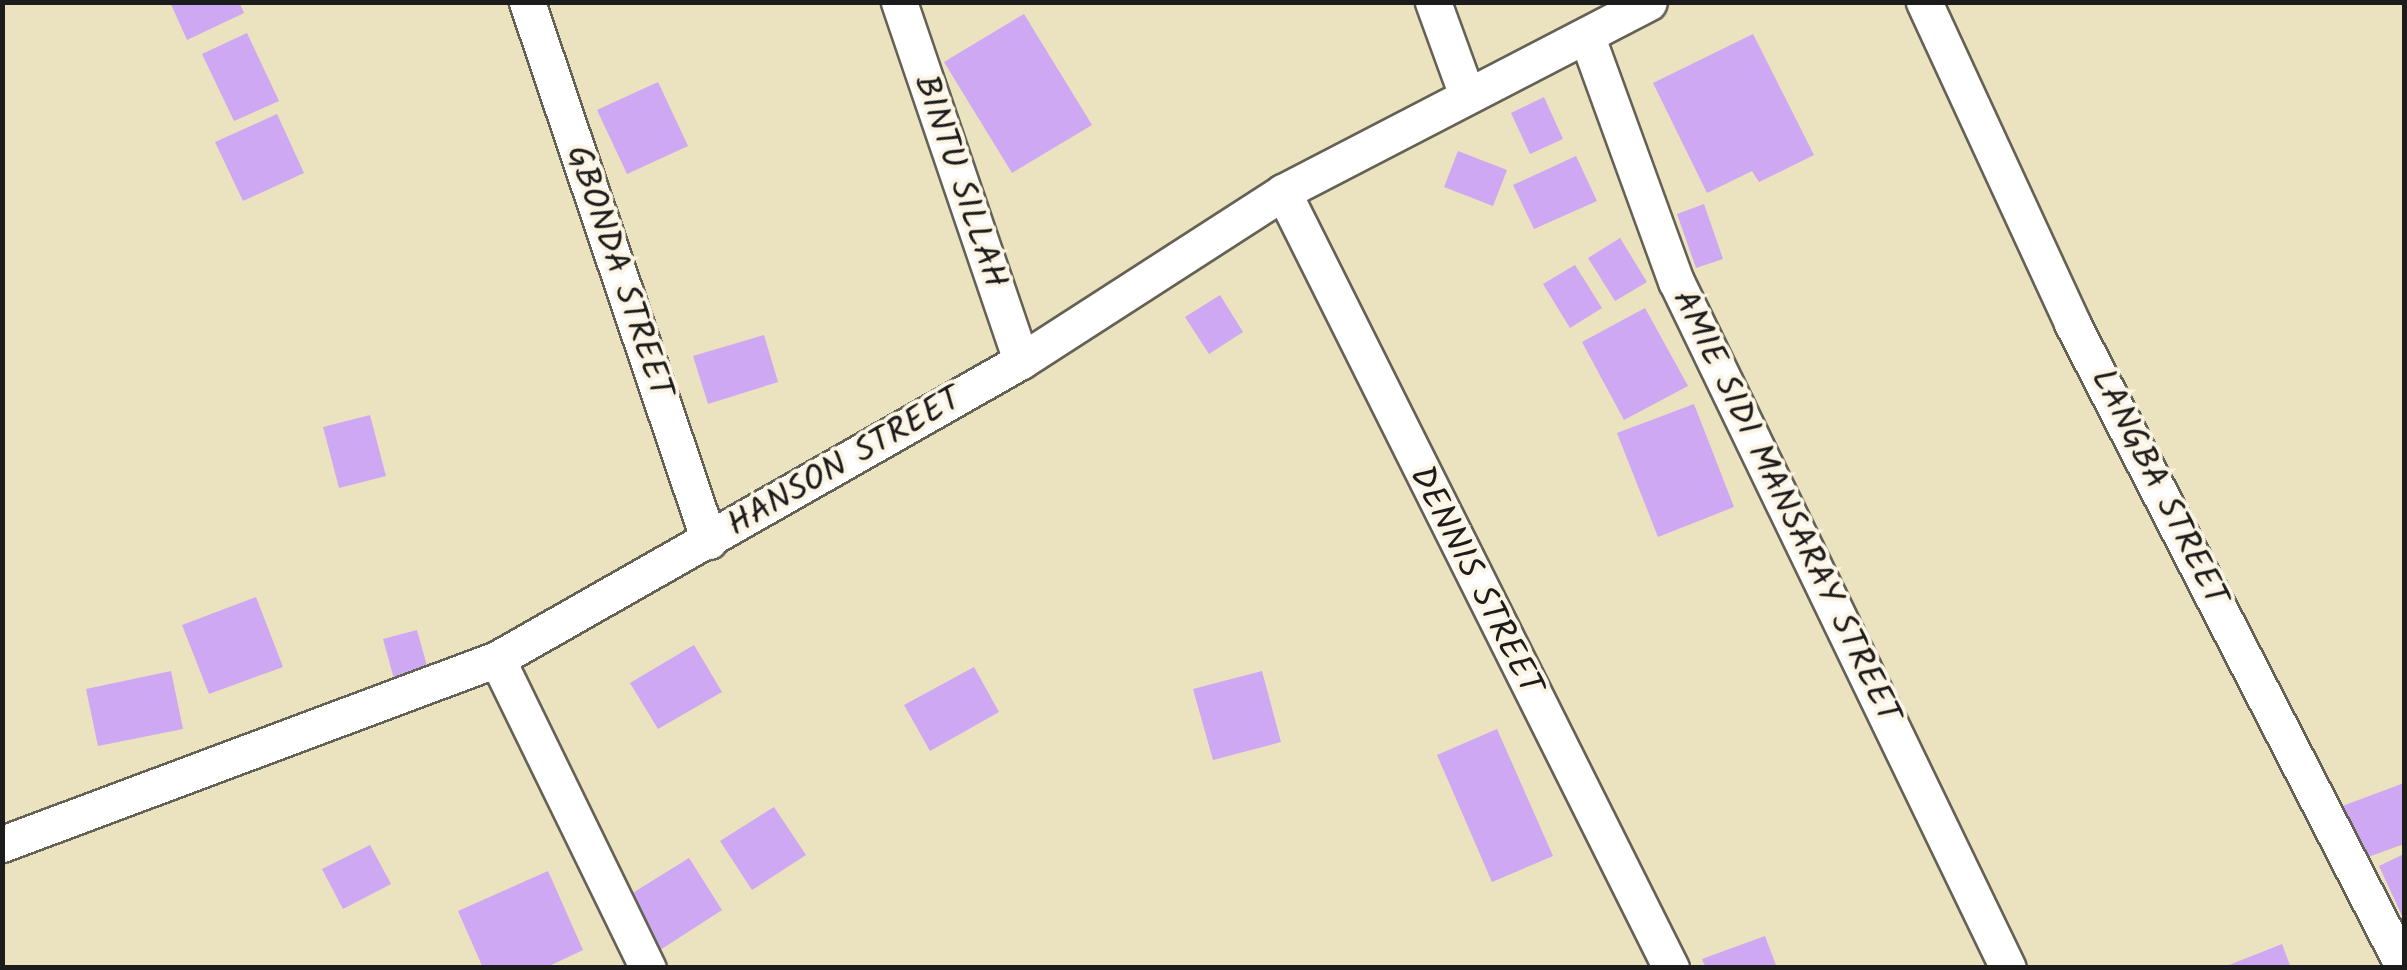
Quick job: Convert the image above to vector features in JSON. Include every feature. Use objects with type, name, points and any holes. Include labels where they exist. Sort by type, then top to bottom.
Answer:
[{"type":"street","name":"GBONDA STREET","points":[[527,2],[709,541]]},
{"type":"street","name":"BINTU SILLAH","points":[[898,2],[1021,361]]},
{"type":"street","points":[[1434,2],[1465,90]]},
{"type":"street","name":"HANSON STREET","points":[[2,844],[497,659],[1021,361],[1283,192],[1465,90],[1586,37],[1649,2]]},
{"type":"street","name":"LANGBA STREET","points":[[1924,2],[2072,322],[2404,968]]},
{"type":"street","name":"AMIE SIDI MANSARAY STREET","points":[[1586,37],[1676,281],[2008,968]]},
{"type":"street","name":"DENNIS STREET","points":[[1283,192],[1671,968]]},
{"type":"street","points":[[497,659],[648,968]]},
{"type":"building","points":[[170,2],[239,2],[244,13],[187,40]]},
{"type":"building","points":[[1024,14],[1092,125],[1012,173],[944,62]]},
{"type":"building","points":[[247,33],[279,101],[234,121],[202,54]]},
{"type":"building","points":[[1753,34],[1814,155],[1759,182],[1752,171],[1707,193],[1653,83]]},
{"type":"building","points":[[658,82],[688,146],[627,174],[597,110]]},
{"type":"building","points":[[1544,97],[1563,139],[1530,154],[1511,113]]},
{"type":"building","points":[[277,114],[304,173],[243,201],[215,142]]},
{"type":"building","points":[[1458,151],[1507,170],[1493,206],[1444,187]]},
{"type":"building","points":[[1576,156],[1597,201],[1534,229],[1513,185]]},
{"type":"building","points":[[1704,204],[1723,259],[1696,268],[1677,214]]},
{"type":"building","points":[[1620,238],[1647,282],[1615,301],[1588,258]]},
{"type":"building","points":[[1575,265],[1602,308],[1570,328],[1543,284]]},
{"type":"building","points":[[1220,295],[1243,332],[1209,354],[1185,317]]},
{"type":"building","points":[[1645,308],[1688,386],[1624,420],[1582,342]]},
{"type":"building","points":[[764,335],[778,382],[708,404],[693,356]]},
{"type":"building","points":[[1694,404],[1734,507],[1658,537],[1617,433]]},
{"type":"building","points":[[370,415],[386,476],[339,488],[323,427]]},
{"type":"building","points":[[256,597],[283,667],[209,694],[182,625]]},
{"type":"building","points":[[417,630],[430,677],[396,686],[383,639]]},
{"type":"building","points":[[694,645],[722,692],[658,729],[630,683]]},
{"type":"building","points":[[974,667],[999,712],[930,751],[904,705]]},
{"type":"building","points":[[171,671],[183,729],[98,746],[86,689]]},
{"type":"building","points":[[1262,671],[1281,742],[1213,760],[1193,689]]},
{"type":"building","points":[[1497,729],[1553,856],[1492,882],[1437,755]]},
{"type":"building","points":[[2404,783],[2404,844],[2357,861],[2337,808]]},
{"type":"building","points":[[774,807],[806,855],[752,890],[720,841]]},
{"type":"building","points":[[370,845],[391,884],[343,909],[322,869]]},
{"type":"building","points":[[2404,854],[2404,920],[2379,866]]},
{"type":"building","points":[[689,858],[722,910],[657,952],[623,899]]},
{"type":"building","points":[[548,871],[583,950],[545,968],[483,968],[458,911]]},
{"type":"building","points":[[1765,936],[1777,968],[1706,968],[1702,959]]},
{"type":"building","points":[[2282,944],[2291,968],[2224,968],[2224,967]]}]
